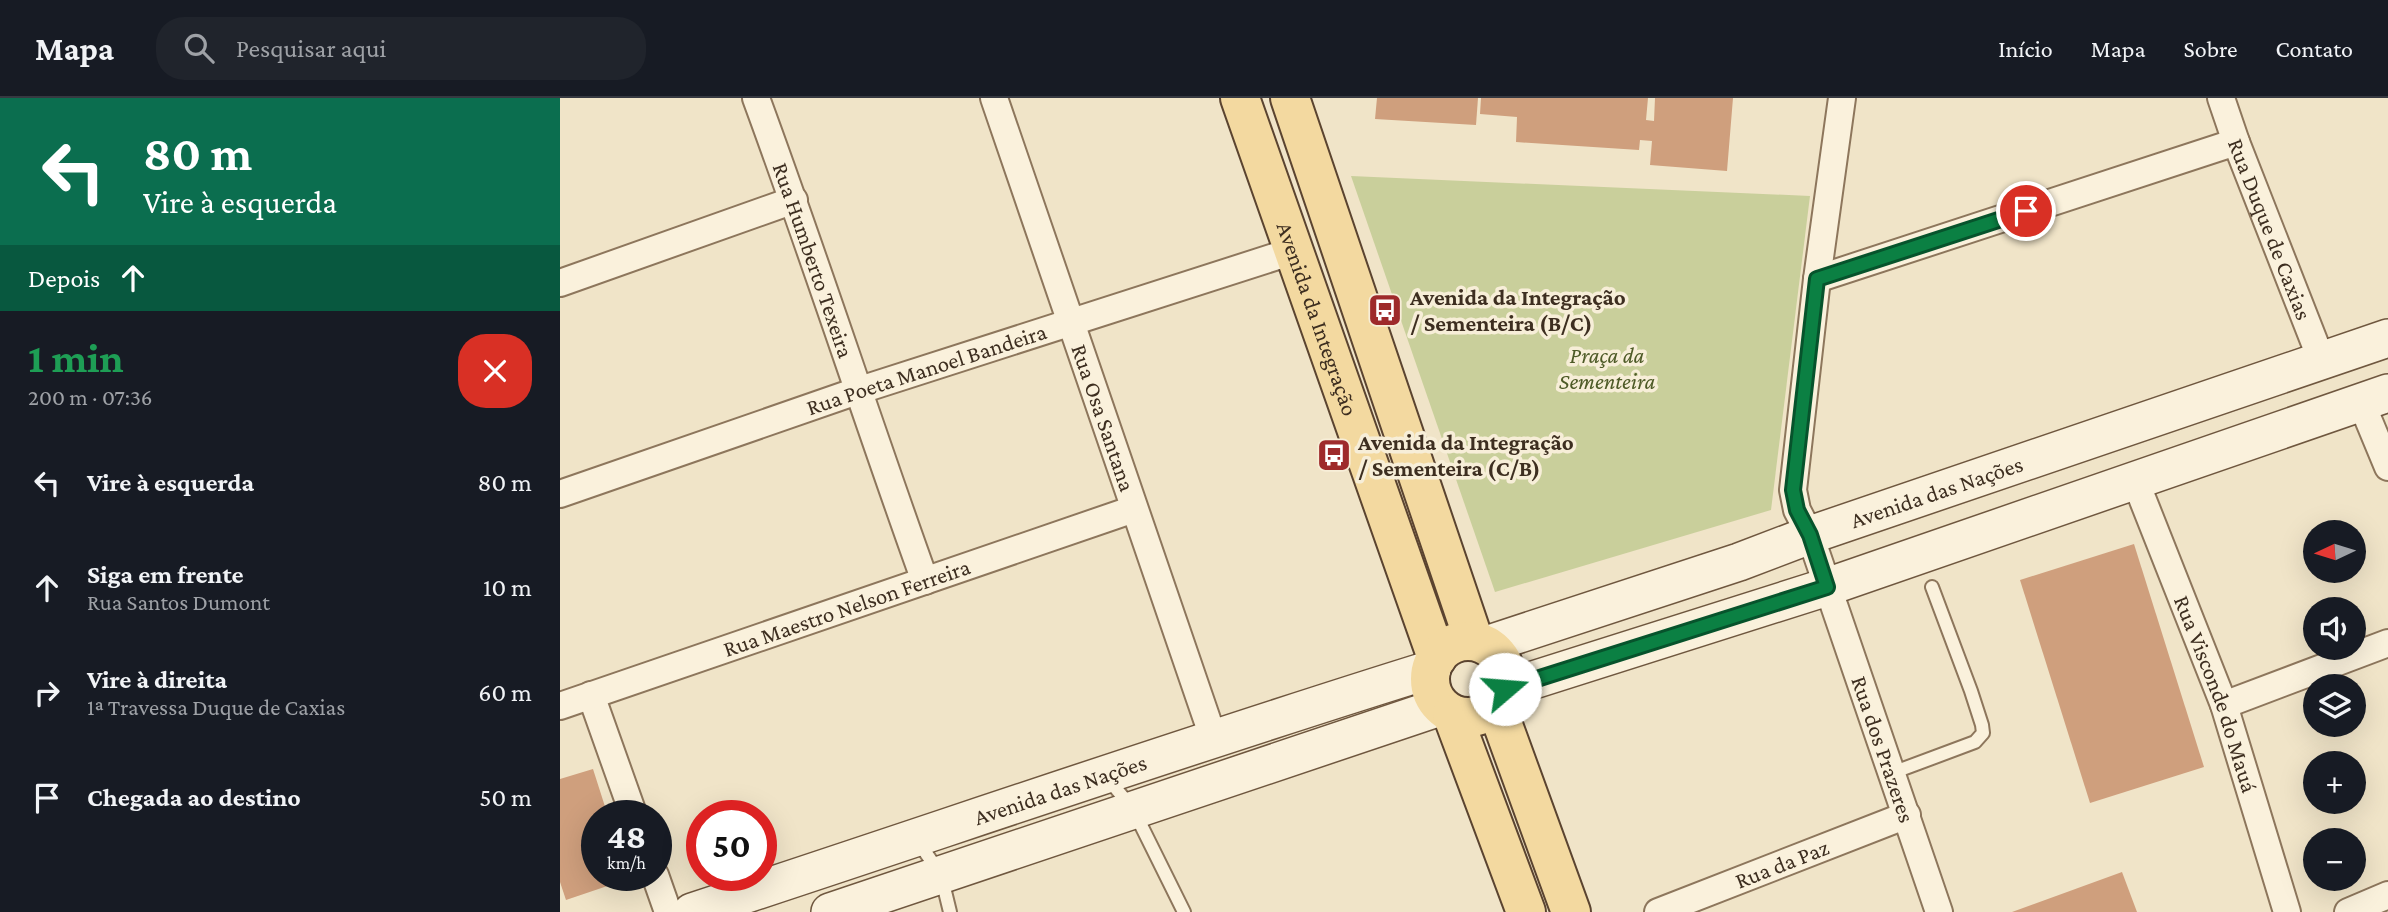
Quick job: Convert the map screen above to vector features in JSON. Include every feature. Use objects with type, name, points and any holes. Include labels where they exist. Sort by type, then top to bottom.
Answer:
[{"type":"main road","name":"Avenida da Integração","points":[[1240,98],[1434,663]]},
{"type":"main road","name":"Avenida da Integração","points":[[1290,98],[1480,643]]},
{"type":"main road","name":"Avenida das Nações","points":[[1480,643],[1739,562],[1810,535],[2388,338]]},
{"type":"main road","points":[[1446,710],[1464,718],[1477,717],[1501,697],[2375,397]]},
{"type":"main road","points":[[1526,912],[1446,710],[1431,689],[1434,663],[1453,644],[1480,643],[1496,653],[1503,664],[1506,676],[1501,697],[1571,912]]},
{"type":"main road","name":"Avenida das Nações","points":[[692,912],[1105,776],[1434,663]]},
{"type":"main road","name":"Avenida das Nações","points":[[831,912],[1133,810],[1446,710]]},
{"type":"street","name":"Rua Humberto Texeira","points":[[756,98],[794,200],[857,391],[925,581]]},
{"type":"street","name":"Rua Osa Santana","points":[[994,98],[1213,737]]},
{"type":"street","name":"Rua dos Prazeres","points":[[1842,98],[1817,279],[1793,490],[1797,510],[1810,535],[1939,912]]},
{"type":"street","name":"Rua Duque de Caxias","points":[[2221,98],[2321,359]]},
{"type":"street","points":[[1817,279],[2236,142]]},
{"type":"street","points":[[560,283],[794,200]]},
{"type":"street","name":"Rua Poeta Manoel Bandeira","points":[[560,494],[857,391],[1293,251]]},
{"type":"street","points":[[2375,397],[2388,467]]},
{"type":"street","name":"Rua Visconde do Mauá","points":[[2135,480],[2224,705],[2287,912]]},
{"type":"street","name":"Rua Maestro Nelson Ferreira","points":[[560,706],[1134,509]]},
{"type":"street","points":[[2224,705],[2388,643]]},
{"type":"street","points":[[591,695],[628,800]]},
{"type":"street","name":"Rua da Paz","points":[[1658,912],[1907,815]]},
{"type":"street","points":[[661,891],[668,912]]},
{"type":"street","points":[[2348,912],[2388,895]]},
{"type":"lane","points":[[1892,773],[1975,742],[1983,733],[1983,725],[1932,587]]},
{"type":"lane","points":[[1105,776],[1133,810],[1184,912]]},
{"type":"lane","points":[[916,838],[941,875],[950,912]]},
{"type":"green space","name":"Praça da Sementeira","points":[[1351,176],[1810,196],[1771,510],[1495,592]]},
{"type":"building","points":[[1377,98],[1478,98],[1476,125],[1375,119]]},
{"type":"building","points":[[1481,98],[1648,98],[1646,120],[1654,121],[1655,98],[1733,98],[1727,171],[1650,165],[1652,141],[1640,140],[1639,150],[1516,142],[1517,117],[1480,114]]},
{"type":"building","points":[[2134,544],[2204,767],[2090,803],[2020,580]]},
{"type":"building","points":[[593,769],[603,800],[581,800],[581,891],[593,891],[566,900],[560,882],[560,779]]},
{"type":"building","points":[[2122,872],[2137,912],[2012,912]]},
{"type":"place","name":"Avenida da Integração / Sementeira (B/C)","points":[[1385,310]]},
{"type":"place","name":"Avenida da Integração / Sementeira (C/B)","points":[[1334,455]]},
{"type":"route","points":[[1505,689],[1827,587],[1810,535],[1797,510],[1793,490],[1817,279],[2026,211]]}]
